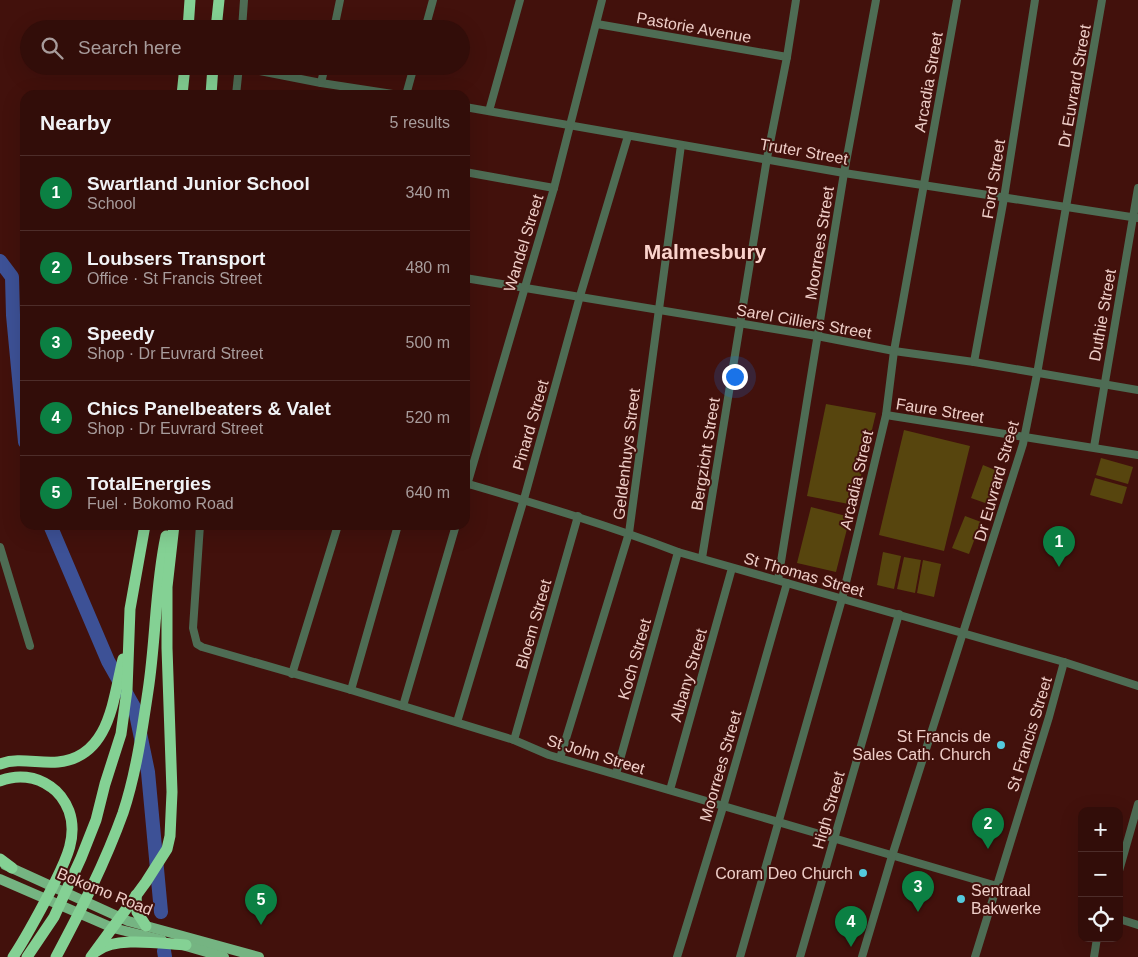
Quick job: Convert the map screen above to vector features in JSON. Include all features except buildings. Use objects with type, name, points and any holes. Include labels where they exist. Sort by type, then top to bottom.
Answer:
[{"type":"highway","points":[[189,20],[190,0]]},
{"type":"highway","points":[[217,20],[219,0]]},
{"type":"highway","points":[[183,90],[184,75]]},
{"type":"highway","points":[[211,90],[212,75]]},
{"type":"highway","points":[[27,957],[54,917],[81,858],[96,820],[121,734],[127,690],[130,609],[144,530]]},
{"type":"highway","points":[[56,957],[101,868],[123,811],[136,760],[148,690],[159,567],[168,530]]},
{"type":"highway","points":[[92,955],[146,882],[167,849],[171,822],[172,792],[167,648],[167,586],[173,530]]},
{"type":"highway","points":[[0,764],[18,761],[59,762],[74,758],[95,745],[108,724],[129,635]]},
{"type":"highway","points":[[0,781],[17,776],[36,779],[58,792],[66,804],[72,820],[72,836],[68,854],[40,912],[13,957]]},
{"type":"highway","points":[[0,860],[12,868]]},
{"type":"highway","points":[[136,895],[137,912],[146,926]]},
{"type":"highway","points":[[92,955],[105,947],[130,942],[186,946]]},
{"type":"main road","name":"Bokomo Road","points":[[12,868],[120,917],[259,957]]},
{"type":"main road","name":"Bokomo Road","points":[[0,878],[113,928],[224,957]]},
{"type":"street","points":[[243,20],[244,0]]},
{"type":"street","points":[[336,20],[340,0]]},
{"type":"street","points":[[427,20],[433,0]]},
{"type":"street","points":[[488,111],[520,0]]},
{"type":"street","name":"Wandel Street","points":[[470,472],[554,188],[602,0]]},
{"type":"street","name":"Bergzicht Street","points":[[702,558],[767,158],[796,0]]},
{"type":"street","name":"Moorrees Street","points":[[778,580],[844,173],[876,0]]},
{"type":"street","name":"Arcadia Street","points":[[740,957],[842,599],[886,415],[894,351],[957,0]]},
{"type":"street","name":"Ford Street","points":[[974,362],[1004,198],[1036,0]]},
{"type":"street","name":"Dr Euvrard Street","points":[[862,957],[892,856],[1025,438],[1102,0]]},
{"type":"street","name":"Pastorie Avenue","points":[[597,24],[787,57]]},
{"type":"street","points":[[237,90],[238,75]]},
{"type":"street","points":[[282,75],[366,90]]},
{"type":"street","points":[[321,83],[323,75]]},
{"type":"street","points":[[407,90],[412,75]]},
{"type":"street","name":"Truter Street","points":[[470,108],[767,158],[844,173],[1136,217]]},
{"type":"street","name":"Pinard Street","points":[[456,722],[524,499],[580,296],[628,136]]},
{"type":"street","name":"Geldenhuys Street","points":[[560,758],[630,533],[681,145]]},
{"type":"street","points":[[470,173],[554,188]]},
{"type":"street","name":"Duthie Street","points":[[1094,447],[1136,217],[1138,188]]},
{"type":"street","name":"Sarel Cilliers Street","points":[[470,280],[524,286],[659,311],[818,336],[894,351],[974,362],[1138,390]]},
{"type":"street","name":"Faure Street","points":[[886,415],[1138,455]]},
{"type":"street","name":"St Thomas Street","points":[[470,487],[524,499],[630,533],[678,552],[1064,662],[1138,686]]},
{"type":"street","name":"Bloem Street","points":[[514,740],[578,516]]},
{"type":"street","name":"St John Street","points":[[200,530],[193,628],[197,644],[209,650],[351,690],[514,740],[548,756],[616,774],[722,807],[997,886]]},
{"type":"street","points":[[292,674],[336,530]]},
{"type":"street","points":[[351,690],[397,530]]},
{"type":"street","points":[[404,706],[455,530]]},
{"type":"street","points":[[0,547],[30,646]]},
{"type":"street","name":"Koch Street","points":[[616,774],[678,552]]},
{"type":"street","name":"Albany Street","points":[[670,790],[732,568]]},
{"type":"street","name":"Moorrees Street","points":[[677,957],[787,583]]},
{"type":"street","name":"High Street","points":[[800,957],[899,614]]},
{"type":"street","name":"St Francis Street","points":[[975,957],[1049,717],[1064,662]]},
{"type":"street","points":[[1123,857],[1138,804]]},
{"type":"street","points":[[1123,921],[1138,925]]},
{"type":"street","points":[[1094,957],[1096,942]]},
{"type":"shaded area","points":[[826,404],[876,413],[854,505],[807,496]]},
{"type":"shaded area","points":[[904,430],[970,446],[944,551],[879,535]]},
{"type":"shaded area","points":[[1101,458],[1133,467],[1128,484],[1096,475]]},
{"type":"shaded area","points":[[983,465],[1000,472],[988,504],[971,498]]},
{"type":"shaded area","points":[[1095,478],[1127,487],[1122,504],[1090,495]]},
{"type":"shaded area","points":[[811,507],[850,517],[836,572],[797,563]]},
{"type":"shaded area","points":[[965,516],[981,522],[969,554],[952,548]]},
{"type":"shaded area","points":[[883,552],[901,556],[894,589],[877,585]]},
{"type":"shaded area","points":[[904,557],[921,560],[915,593],[897,589]]},
{"type":"shaded area","points":[[923,560],[941,564],[934,597],[917,593]]},
{"type":"waterway","points":[[0,261],[12,277],[13,315],[20,389]]},
{"type":"waterway","points":[[52,530],[108,661],[135,709],[148,772],[161,912]]},
{"type":"waterway","points":[[164,951],[165,957]]},
{"type":"place","name":"Swartland Junior School","points":[[1059,567]]},
{"type":"place","name":"St Francis de Sales Cath. Church","points":[[1001,745]]},
{"type":"place","name":"Loubsers Transport","points":[[988,849]]},
{"type":"place","name":"Coram Deo Church","points":[[863,873]]},
{"type":"place","name":"Sentraal Bakwerke","points":[[961,899]]},
{"type":"place","name":"Speedy","points":[[918,912]]},
{"type":"place","name":"TotalEnergies","points":[[261,925]]},
{"type":"place","name":"Chics Panelbeaters & Valet","points":[[851,947]]},
{"type":"district","name":"Malmesbury","points":[[705,252]]}]
